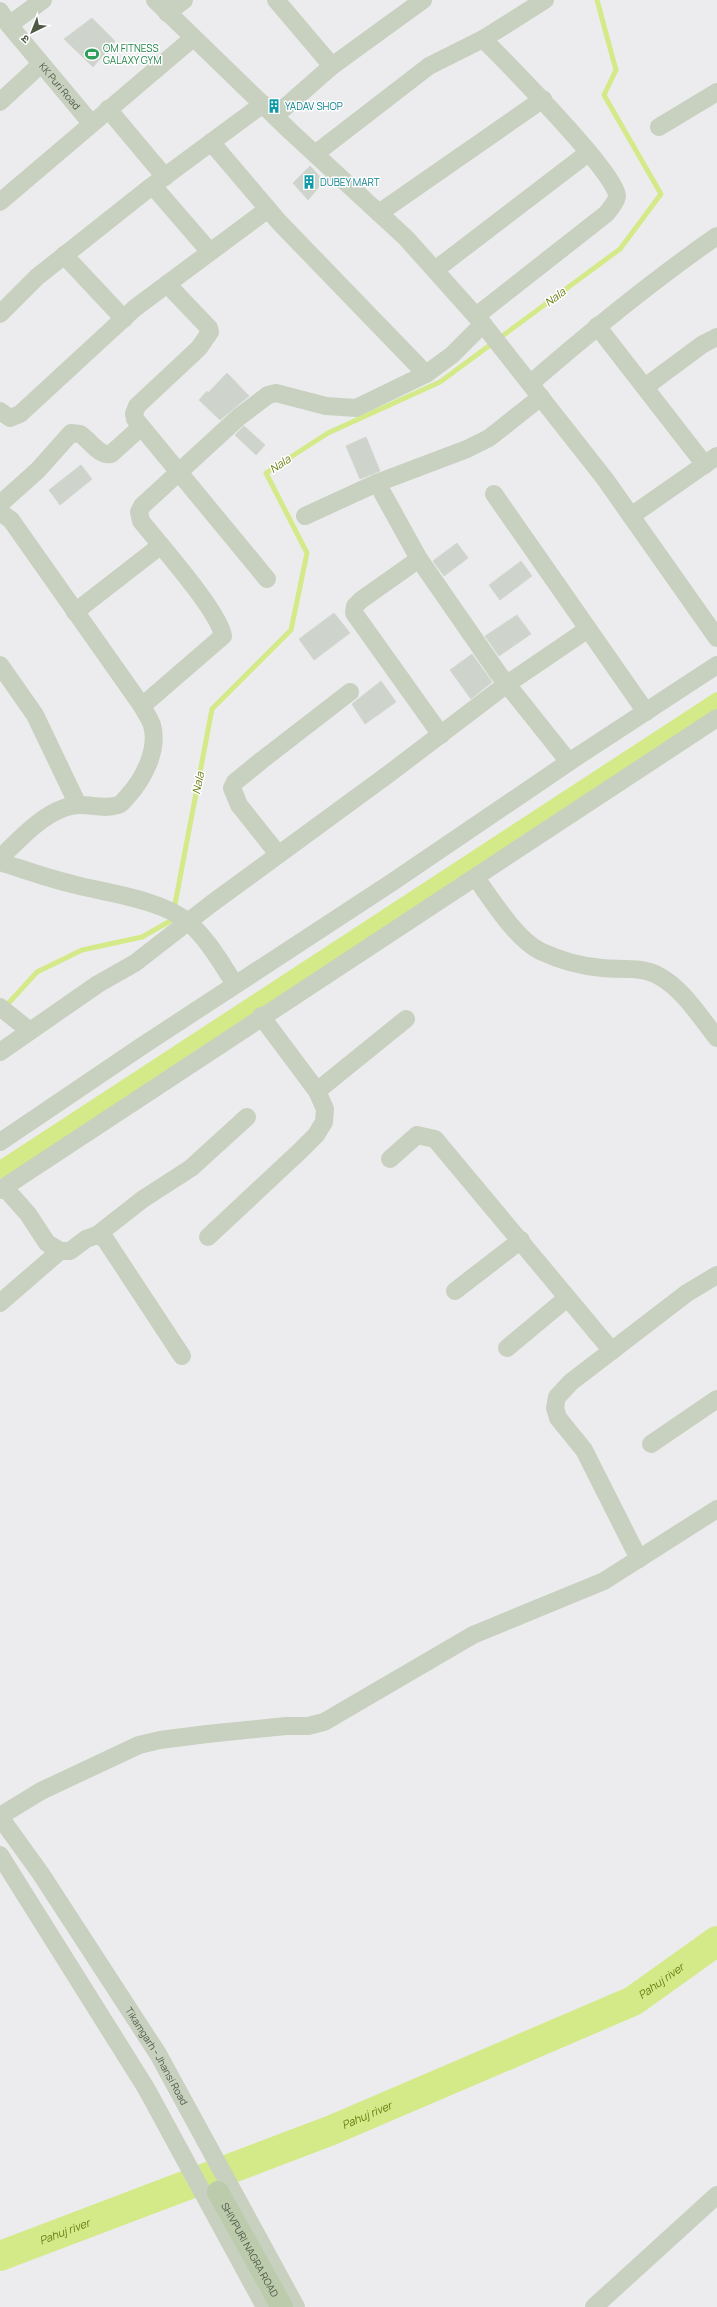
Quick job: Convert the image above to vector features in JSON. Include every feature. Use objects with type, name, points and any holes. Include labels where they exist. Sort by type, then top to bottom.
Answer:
[{"type":"main road","name":"SHIVPURI NAGRA ROAD","points":[[218,2192],[282,2307]]},
{"type":"street","points":[[4,18],[43,0]]},
{"type":"street","points":[[161,6],[184,0]]},
{"type":"street","points":[[276,0],[332,66]]},
{"type":"street","points":[[0,314],[37,277],[211,142],[269,110],[423,0]]},
{"type":"street","points":[[315,154],[429,66],[483,38],[545,0]]},
{"type":"street","points":[[161,6],[315,154],[406,238],[483,323],[536,390],[631,516],[717,638]]},
{"type":"street","name":"KK Puri Road","points":[[4,18],[91,123]]},
{"type":"street","points":[[4,192],[91,123],[193,38]]},
{"type":"street","points":[[142,706],[223,636],[222,630],[211,611],[141,521],[139,512],[154,493],[239,417],[268,395],[276,393],[326,406],[356,408],[426,374],[452,355],[483,323],[606,214],[614,204],[617,195],[613,186],[588,153],[543,99],[483,38]]},
{"type":"street","points":[[0,102],[41,64]]},
{"type":"street","points":[[659,127],[717,92]]},
{"type":"street","points":[[379,213],[543,99]]},
{"type":"street","points":[[108,109],[210,252]]},
{"type":"street","points":[[211,142],[268,209],[329,275],[426,374]]},
{"type":"street","points":[[435,270],[588,153]]},
{"type":"street","points":[[0,411],[10,418],[20,414],[124,319],[167,284],[268,209]]},
{"type":"street","points":[[305,516],[377,483],[467,449],[489,438],[597,326],[670,269],[717,236]]},
{"type":"street","points":[[64,255],[124,319]]},
{"type":"street","points":[[167,284],[209,328],[210,332],[199,348],[137,406],[134,414],[142,427],[267,579]]},
{"type":"street","points":[[597,326],[645,387],[711,460],[631,516]]},
{"type":"street","points":[[645,387],[703,344],[717,337]]},
{"type":"street","points":[[0,504],[38,470],[71,433],[80,434],[102,453],[107,455],[118,449],[142,427]]},
{"type":"street","points":[[377,483],[419,559],[507,684],[569,762]]},
{"type":"street","points":[[494,494],[646,712]]},
{"type":"street","points":[[0,512],[11,520],[142,706],[152,725],[154,741],[147,768],[139,784],[120,805],[104,808],[84,804],[65,807],[50,815],[0,858]]},
{"type":"street","points":[[75,612],[160,546]]},
{"type":"street","points":[[419,559],[361,600],[355,606],[354,613],[441,735]]},
{"type":"street","points":[[0,1052],[98,984],[135,963],[179,916],[278,854],[441,735],[507,684],[588,629]]},
{"type":"street","points":[[0,665],[35,715],[78,805]]},
{"type":"street","points":[[0,1142],[236,984],[391,883],[569,762],[717,665]]},
{"type":"street","points":[[278,854],[239,805],[232,788],[235,782],[262,760],[350,692]]},
{"type":"street","points":[[247,1118],[191,1168],[143,1199],[97,1235],[86,1239],[70,1251],[60,1251],[48,1243],[28,1214],[2,1189],[261,1016],[476,878],[717,718]]},
{"type":"street","points":[[0,862],[32,873],[124,896],[179,916],[204,940],[236,984]]},
{"type":"street","points":[[476,878],[525,941],[539,951],[574,964],[633,969],[658,975],[674,986],[717,1038]]},
{"type":"street","points":[[6,1011],[30,1031]]},
{"type":"street","points":[[208,1237],[316,1134],[324,1122],[325,1109],[317,1091],[261,1016]]},
{"type":"street","points":[[317,1091],[406,1019]]},
{"type":"street","points":[[390,1159],[417,1135],[435,1139],[521,1240],[612,1351]]},
{"type":"street","points":[[97,1235],[105,1239],[112,1246],[182,1356]]},
{"type":"street","points":[[455,1290],[521,1240]]},
{"type":"street","points":[[0,1303],[60,1251]]},
{"type":"street","points":[[639,1559],[584,1450],[564,1428],[555,1408],[557,1397],[571,1382],[687,1293],[717,1275]]},
{"type":"street","points":[[507,1348],[567,1298]]},
{"type":"street","points":[[651,1444],[717,1400]]},
{"type":"street","points":[[0,1816],[41,1791],[139,1745],[160,1740],[207,1734],[308,1726],[324,1722],[473,1635],[604,1582],[717,1509]]},
{"type":"street","name":"Tikamgarh - Jhansi Road","points":[[0,1816],[41,1874],[158,2054],[296,2307]]},
{"type":"street","points":[[0,1855],[146,2088],[265,2307]]},
{"type":"street","points":[[594,2307],[717,2196]]},
{"type":"building","name":"OM FITNESS GALAXY GYM","points":[[92,18],[115,41],[93,67],[64,39]]},
{"type":"building","name":"DUBEY MART","points":[[310,166],[324,181],[308,200],[293,183]]},
{"type":"building","points":[[227,373],[249,396],[220,420],[199,400],[207,391],[208,393]]},
{"type":"building","points":[[244,426],[265,445],[256,455],[235,435]]},
{"type":"building","points":[[366,437],[380,471],[360,479],[346,446]]},
{"type":"building","points":[[81,465],[92,479],[60,505],[49,490]]},
{"type":"building","points":[[457,543],[468,558],[444,576],[433,561]]},
{"type":"building","points":[[521,561],[532,576],[500,600],[489,585]]},
{"type":"building","points":[[334,613],[350,633],[314,660],[299,639]]},
{"type":"building","points":[[517,615],[531,634],[499,656],[485,636]]},
{"type":"building","points":[[472,654],[492,682],[471,699],[450,670]]},
{"type":"building","points":[[381,681],[396,702],[365,724],[352,704]]},
{"type":"waterway","name":"Nala","points":[[5,1007],[37,972],[82,950],[142,937],[172,920],[212,709],[291,630],[307,553],[266,473],[328,433],[440,382],[620,249],[661,194],[604,95],[616,70],[597,0]]},
{"type":"waterway","points":[[0,1170],[717,701]]},
{"type":"waterway","name":"Pahuj river","points":[[0,2256],[332,2130],[633,2001],[717,1941]]},
{"type":"place","name":"OM FITNESS GALAXY GYM","points":[[92,54]]},
{"type":"place","name":"YADAV SHOP","points":[[274,106]]},
{"type":"place","name":"DUBEY MART","points":[[309,182]]}]
